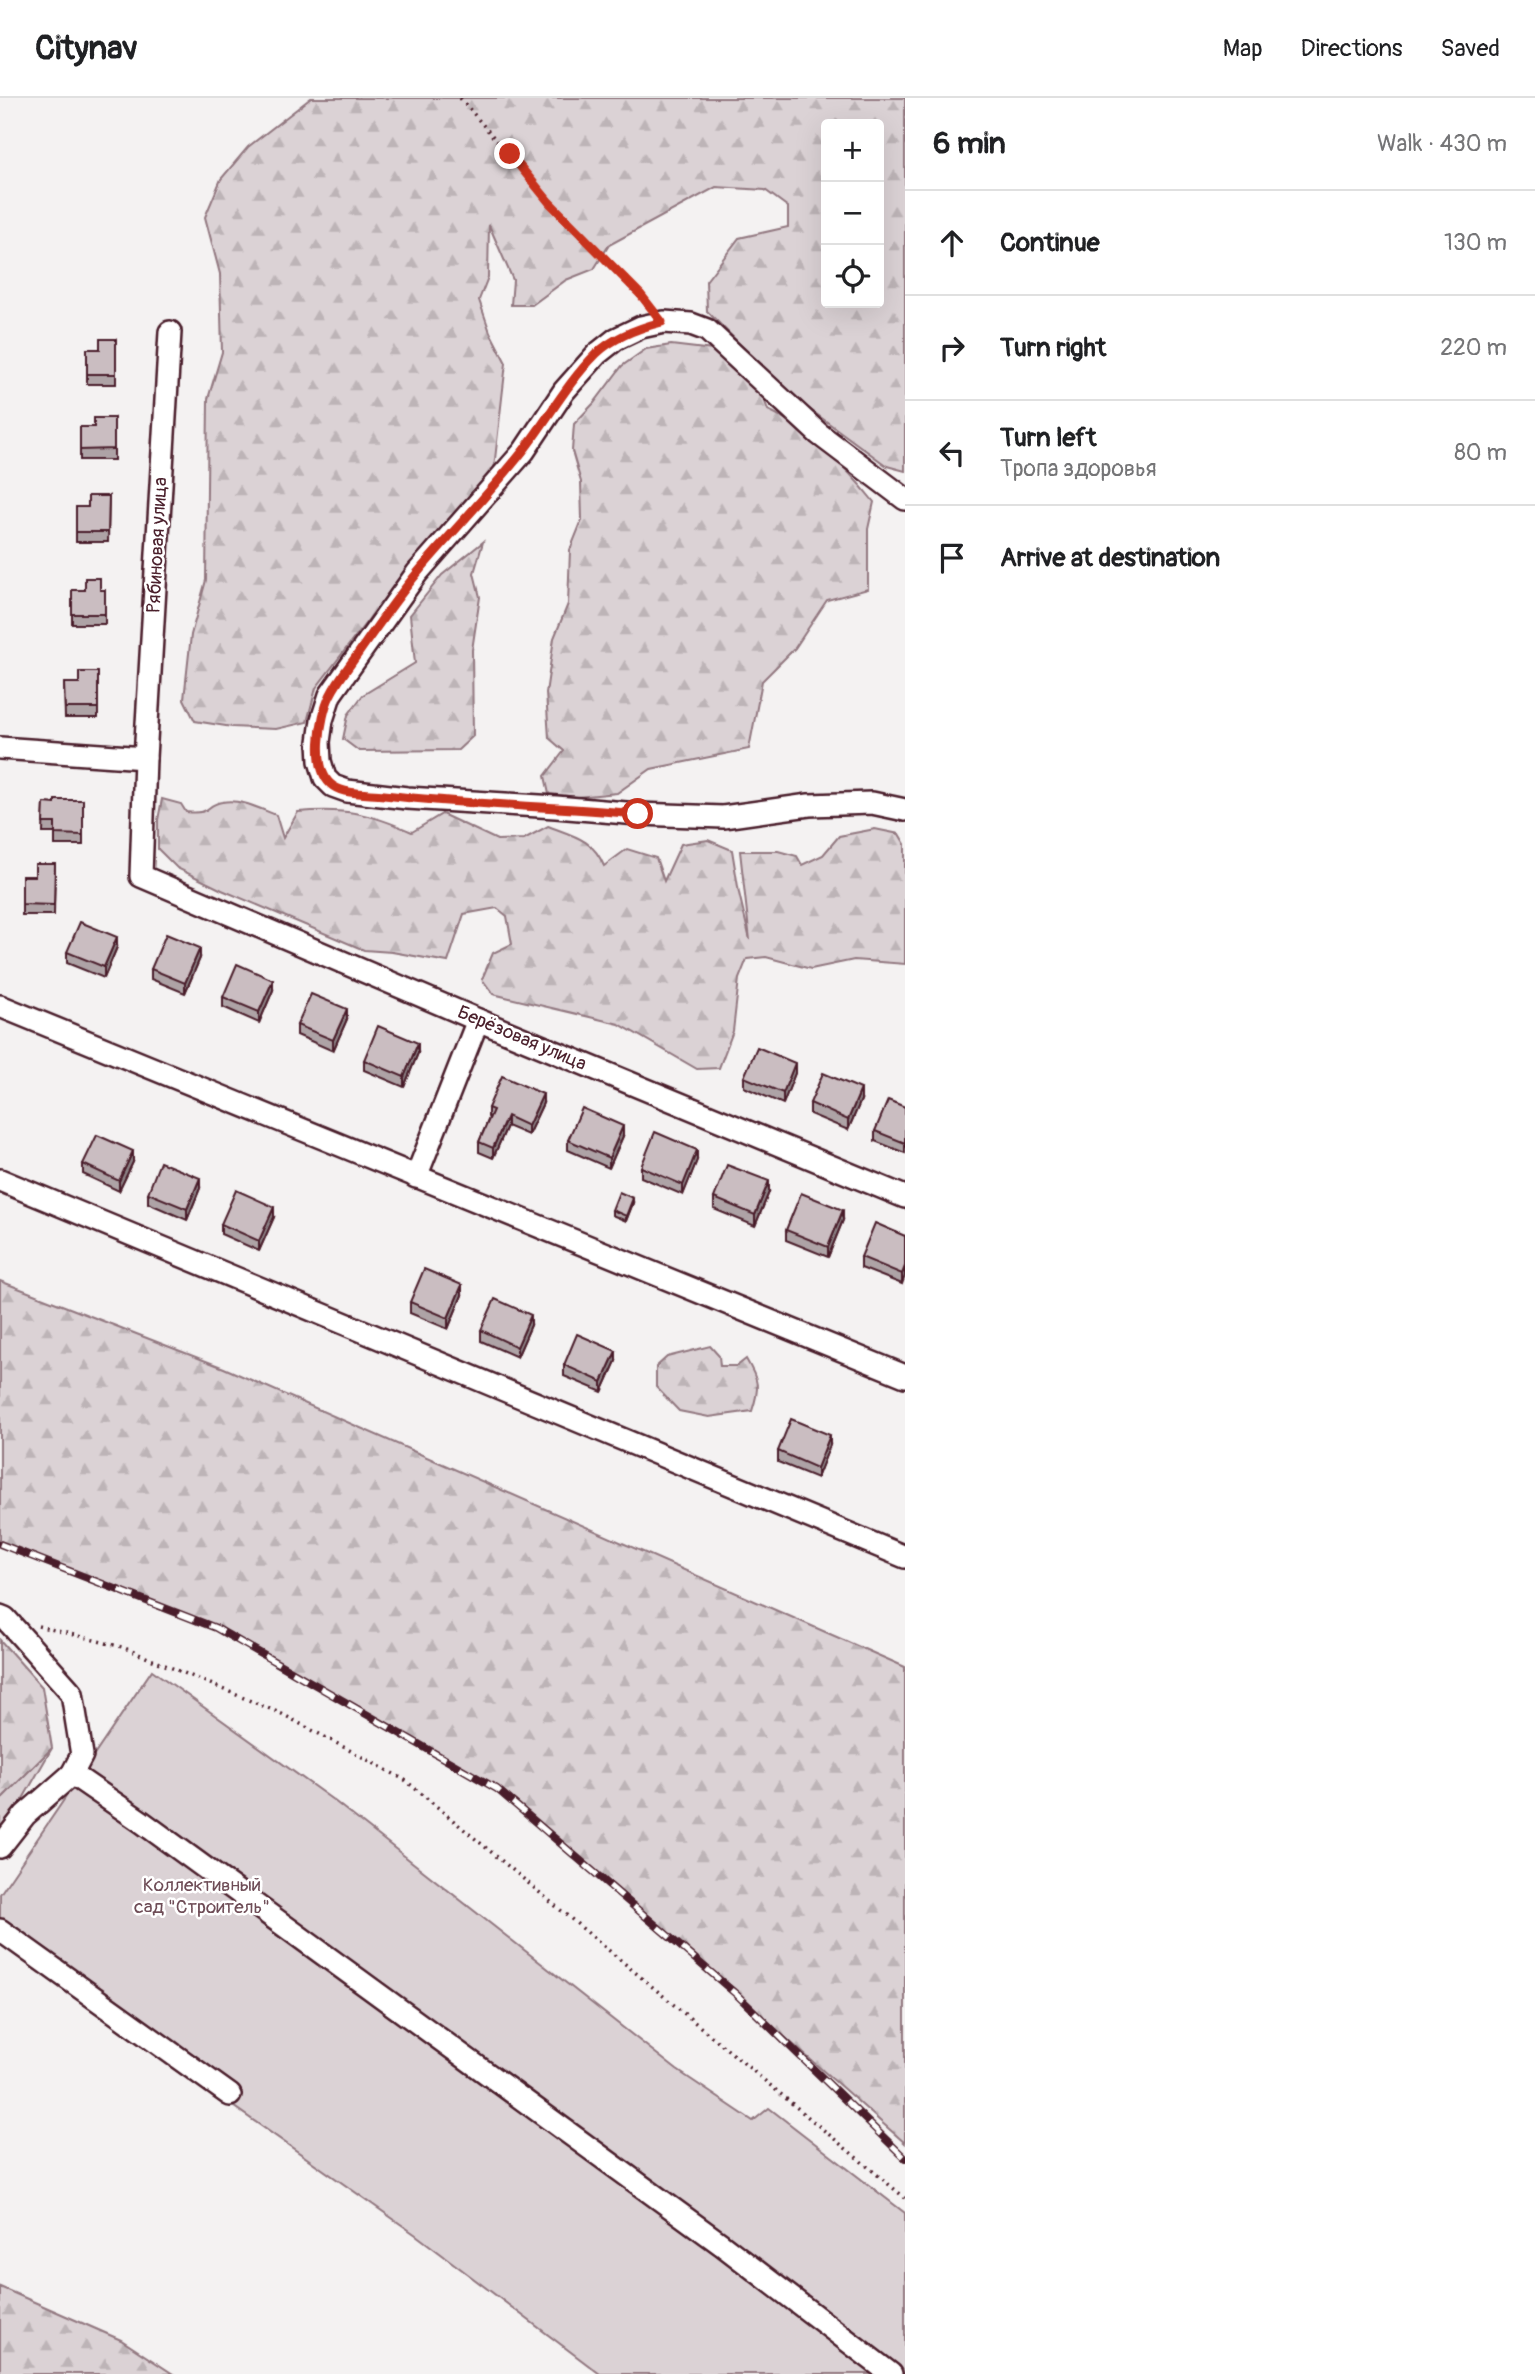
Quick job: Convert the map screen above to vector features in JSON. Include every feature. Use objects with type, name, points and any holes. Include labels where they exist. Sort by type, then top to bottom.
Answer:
[{"type":"street","points":[[905,499],[819,434],[706,330],[691,324],[662,322],[641,327],[616,339],[597,354],[564,391],[524,451],[417,573],[330,695],[319,742],[320,761],[325,778],[333,786],[347,791],[407,798],[638,814],[723,817],[809,805],[872,803],[905,810]]},
{"type":"street","name":"Рябиновая улица","points":[[141,876],[145,758],[170,332]]},
{"type":"street","points":[[0,748],[145,758]]},
{"type":"street","name":"Берёзовая улица","points":[[141,876],[478,1020],[905,1197]]},
{"type":"street","points":[[0,1006],[905,1376]]},
{"type":"street","points":[[416,1177],[478,1020]]},
{"type":"street","points":[[0,1180],[905,1558]]},
{"type":"street","points":[[0,1847],[25,1815],[72,1774],[82,1755],[72,1693],[3,1617]]},
{"type":"street","points":[[72,1774],[142,1822],[710,2236],[891,2374]]},
{"type":"street","points":[[0,1930],[230,2095]]},
{"type":"path","points":[[460,98],[549,202],[641,295],[662,322]]},
{"type":"path","points":[[3,1617],[122,1647],[282,1714],[405,1780],[905,2199]]},
{"type":"green space","points":[[311,98],[905,98],[905,471],[887,466],[789,394],[707,311],[706,281],[739,238],[788,227],[788,207],[765,190],[716,187],[609,245],[594,269],[566,280],[532,305],[511,305],[513,280],[489,225],[488,277],[479,300],[490,332],[506,363],[494,468],[485,486],[411,564],[316,688],[307,722],[276,729],[232,727],[195,721],[184,699],[191,635],[206,580],[208,399],[222,352],[220,274],[205,217],[221,179],[248,147]]},
{"type":"green space","points":[[671,345],[713,350],[762,393],[768,410],[798,427],[826,450],[874,502],[868,529],[868,589],[827,600],[795,648],[762,681],[749,749],[651,769],[617,793],[577,797],[549,794],[545,776],[564,751],[549,738],[546,693],[554,638],[568,604],[570,550],[582,520],[581,482],[572,451],[574,424],[622,366],[646,349]]},
{"type":"green space","points":[[483,542],[474,573],[480,597],[472,650],[473,736],[458,750],[359,751],[343,739],[348,715],[363,695],[415,663],[410,615],[442,575]]},
{"type":"green space","points":[[162,799],[181,804],[186,812],[205,811],[216,803],[229,801],[250,805],[276,815],[283,838],[298,812],[315,811],[357,813],[412,832],[442,814],[497,840],[524,839],[548,826],[588,844],[604,866],[627,849],[656,858],[664,881],[681,844],[708,840],[732,850],[750,940],[740,851],[778,851],[797,856],[802,865],[823,855],[839,836],[875,829],[899,834],[905,844],[905,964],[854,960],[811,969],[766,957],[747,959],[739,979],[733,1031],[719,1068],[697,1069],[619,1024],[493,994],[482,979],[493,953],[512,944],[507,916],[497,908],[464,914],[448,962],[364,950],[177,868],[158,849],[158,820]]},
{"type":"green space","points":[[0,1281],[224,1368],[905,1667],[905,2143],[497,1789],[216,1628],[0,1544]]},
{"type":"green space","points":[[710,1346],[719,1356],[720,1366],[737,1366],[746,1359],[757,1384],[752,1411],[709,1417],[679,1411],[656,1387],[656,1367],[667,1357]]},
{"type":"green space","points":[[0,1640],[42,1687],[52,1748],[0,1800]]},
{"type":"green space","name":"Коллективный сад \"Строитель\"","points":[[152,1670],[333,1800],[677,2070],[753,2121],[769,2108],[905,2213],[905,2374],[600,2374],[416,2235],[0,1942],[0,1894]]},
{"type":"green space","points":[[52,1748],[0,1839],[0,1800]]},
{"type":"green space","points":[[0,2287],[121,2340],[173,2374],[0,2374]]},
{"type":"building","points":[[100,339],[116,339],[116,374],[87,374],[87,349],[100,349]]},
{"type":"building","points":[[94,418],[114,418],[114,449],[80,450],[80,427],[94,427]]},
{"type":"building","points":[[88,496],[109,496],[108,532],[76,532],[76,507],[88,507]]},
{"type":"building","points":[[85,578],[100,578],[100,590],[105,590],[105,614],[72,614],[72,590],[85,590]]},
{"type":"building","points":[[79,672],[98,672],[98,708],[65,708],[64,683],[79,683]]},
{"type":"building","points":[[55,800],[83,800],[83,835],[55,834],[55,823],[43,823],[44,803],[55,804]]},
{"type":"building","points":[[35,864],[55,864],[54,905],[22,904],[22,876],[35,876]]},
{"type":"building","points":[[80,922],[117,937],[104,967],[67,952]]},
{"type":"building","points":[[166,934],[200,948],[185,983],[151,969]]},
{"type":"building","points":[[237,964],[273,980],[259,1012],[223,997]]},
{"type":"building","points":[[311,994],[347,1009],[333,1040],[297,1025]]},
{"type":"building","points":[[378,1026],[418,1043],[404,1077],[364,1060]]},
{"type":"building","points":[[757,1047],[795,1063],[783,1093],[744,1077]]},
{"type":"building","points":[[823,1073],[861,1089],[848,1120],[810,1103]]},
{"type":"building","points":[[502,1076],[543,1094],[528,1126],[507,1116],[493,1148],[479,1142],[493,1110],[488,1108]]},
{"type":"building","points":[[888,1100],[905,1107],[905,1143],[875,1131]]},
{"type":"building","points":[[582,1108],[623,1126],[609,1158],[568,1140]]},
{"type":"building","points":[[655,1132],[697,1150],[683,1185],[641,1167]]},
{"type":"building","points":[[97,1135],[133,1151],[119,1181],[83,1164]]},
{"type":"building","points":[[160,1162],[200,1178],[187,1209],[148,1193]]},
{"type":"building","points":[[727,1165],[769,1181],[755,1215],[714,1198]]},
{"type":"building","points":[[236,1190],[274,1207],[259,1241],[221,1224]]},
{"type":"building","points":[[619,1192],[633,1198],[626,1216],[612,1210]]},
{"type":"building","points":[[801,1193],[843,1210],[828,1247],[786,1230]]},
{"type":"building","points":[[875,1223],[905,1236],[905,1266],[902,1274],[861,1257]]},
{"type":"building","points":[[424,1269],[462,1285],[448,1318],[410,1302]]},
{"type":"building","points":[[495,1299],[531,1315],[517,1347],[481,1330]]},
{"type":"building","points":[[577,1334],[616,1351],[602,1382],[564,1365]]},
{"type":"building","points":[[791,1419],[830,1435],[817,1468],[778,1451]]},
{"type":"railway","points":[[0,1544],[216,1628],[497,1789],[736,1994],[905,2158]]},
{"type":"route","points":[[510,154],[549,202],[641,295],[662,322],[641,327],[616,339],[597,354],[564,391],[524,451],[417,573],[330,695],[322,720],[320,761],[325,778],[333,786],[347,791],[407,798],[638,814]]}]
